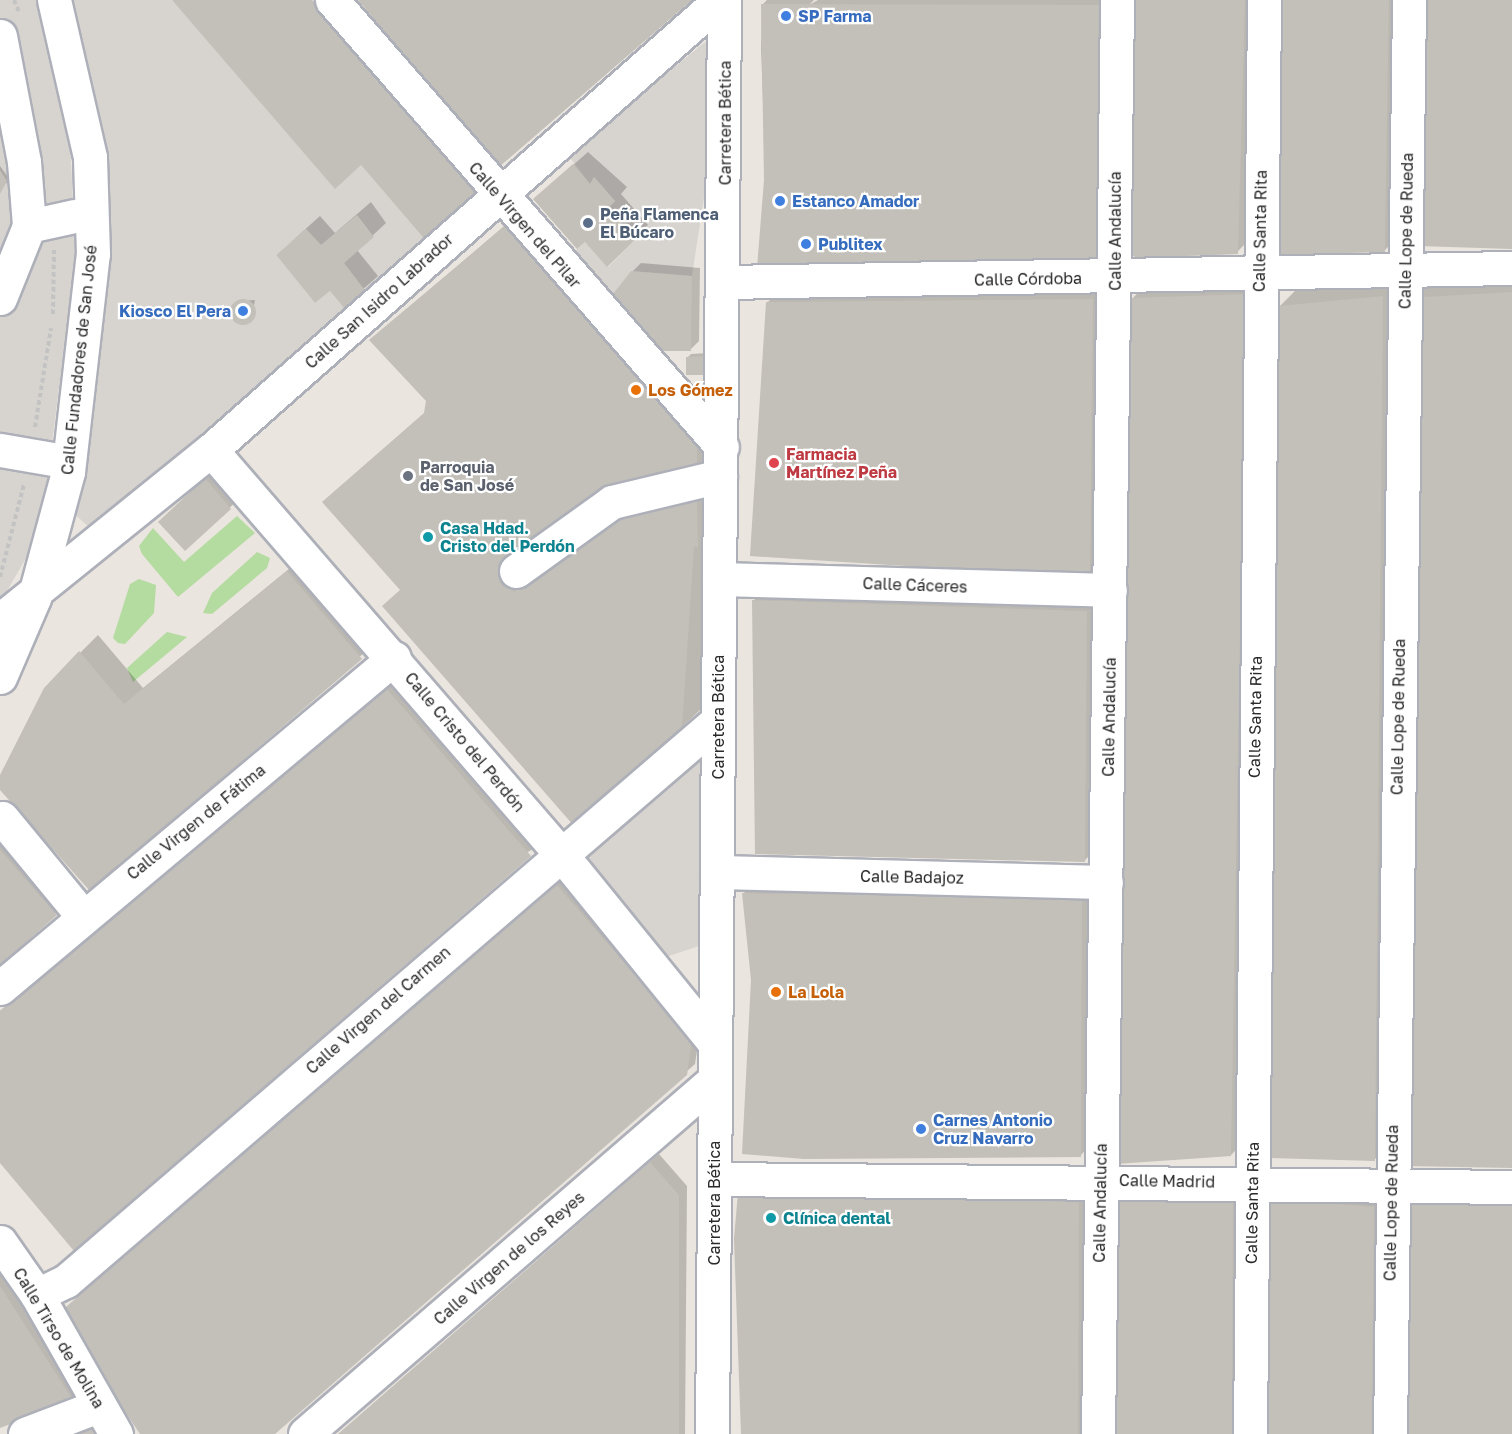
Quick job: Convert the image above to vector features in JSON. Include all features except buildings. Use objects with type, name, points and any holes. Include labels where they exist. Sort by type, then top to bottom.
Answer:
[{"type":"street","name":"Calle Fundadores de San José","points":[[2,665],[34,598],[68,472],[93,254],[90,157],[54,0]]},
{"type":"street","name":"Calle Virgen del Pilar","points":[[332,0],[721,461]]},
{"type":"street","name":"Calle San Isidro Labrador","points":[[0,620],[34,598],[211,450],[722,0]]},
{"type":"street","name":"Carretera Bética","points":[[712,1434],[714,1179],[712,1040],[717,872],[717,720],[725,282],[722,0]]},
{"type":"street","name":"Calle Andalucía","points":[[1098,1434],[1117,0]]},
{"type":"street","name":"Calle Santa Rita","points":[[1250,1434],[1263,0]]},
{"type":"street","name":"Calle Lope de Rueda","points":[[1390,1434],[1391,1185],[1409,0]]},
{"type":"street","points":[[0,36],[24,162],[29,226],[0,298]]},
{"type":"street","points":[[29,226],[75,216]]},
{"type":"street","name":"Calle Córdoba","points":[[725,282],[1115,279],[1259,272],[1512,268]]},
{"type":"street","points":[[0,450],[52,459]]},
{"type":"street","name":"Calle Cristo del Perdón","points":[[211,450],[394,658],[560,853],[712,1040]]},
{"type":"street","points":[[516,571],[612,502],[721,461]]},
{"type":"street","points":[[59,506],[76,529],[110,535]]},
{"type":"street","name":"Calle Cáceres","points":[[719,579],[1110,590]]},
{"type":"street","name":"Calle Virgen de Fátima","points":[[0,988],[82,915],[394,658]]},
{"type":"street","name":"Calle Virgen del Carmen","points":[[37,1295],[66,1281],[717,720]]},
{"type":"street","points":[[2,818],[82,915]]},
{"type":"street","name":"Calle Badajoz","points":[[717,872],[1106,882]]},
{"type":"street","points":[[662,977],[714,962]]},
{"type":"street","name":"Calle Virgen de los Reyes","points":[[305,1434],[713,1081]]},
{"type":"street","name":"Calle Madrid","points":[[714,1179],[1100,1179],[1512,1187]]},
{"type":"street","name":"Calle Tirso de Molina","points":[[0,1242],[37,1295],[98,1406],[116,1434]]},
{"type":"street","points":[[25,1434],[98,1406]]},
{"type":"green space","points":[[237,516],[255,533],[178,597],[142,554],[139,546],[153,528],[184,562]]},
{"type":"green space","points":[[257,552],[270,558],[267,568],[212,614],[203,613],[212,593]]},
{"type":"green space","points":[[139,579],[156,585],[154,613],[125,644],[118,643],[113,638],[130,584]]},
{"type":"green space","points":[[167,632],[187,637],[133,682],[127,668]]},
{"type":"shaded area","points":[[0,0],[41,0],[69,127],[76,256],[45,497],[33,546],[0,603]]},
{"type":"shaded area","points":[[72,0],[172,0],[361,165],[430,246],[361,305],[357,298],[365,290],[344,263],[373,237],[357,215],[321,245],[306,229],[276,255],[315,303],[330,291],[344,308],[356,299],[360,306],[107,525],[90,528],[71,511],[107,165]]},
{"type":"shaded area","points":[[705,42],[713,49],[705,191],[692,276],[631,271],[612,295],[572,254],[585,242],[608,267],[636,239],[608,208],[615,201],[594,177],[590,184],[568,155]]},
{"type":"shaded area","points":[[698,757],[705,766],[703,933],[699,946],[669,956],[659,953],[579,850]]},
{"type":"place","name":"SP Farma","points":[[786,16]]},
{"type":"place","name":"Estanco Amador","points":[[780,201]]},
{"type":"place","name":"Peña Flamenca El Búcaro","points":[[588,223]]},
{"type":"place","name":"Publitex","points":[[806,244]]},
{"type":"place","name":"Kiosco El Pera","points":[[243,311]]},
{"type":"place","name":"Los Gómez","points":[[636,390]]},
{"type":"place","name":"Farmacia Martínez Peña","points":[[774,463]]},
{"type":"place","name":"Parroquia de San José","points":[[408,476]]},
{"type":"place","name":"Casa Hdad. Cristo del Perdón","points":[[428,537]]},
{"type":"place","name":"La Lola","points":[[776,992]]},
{"type":"place","name":"Carnes Antonio Cruz Navarro","points":[[921,1129]]},
{"type":"place","name":"Clínica dental","points":[[771,1218]]}]
